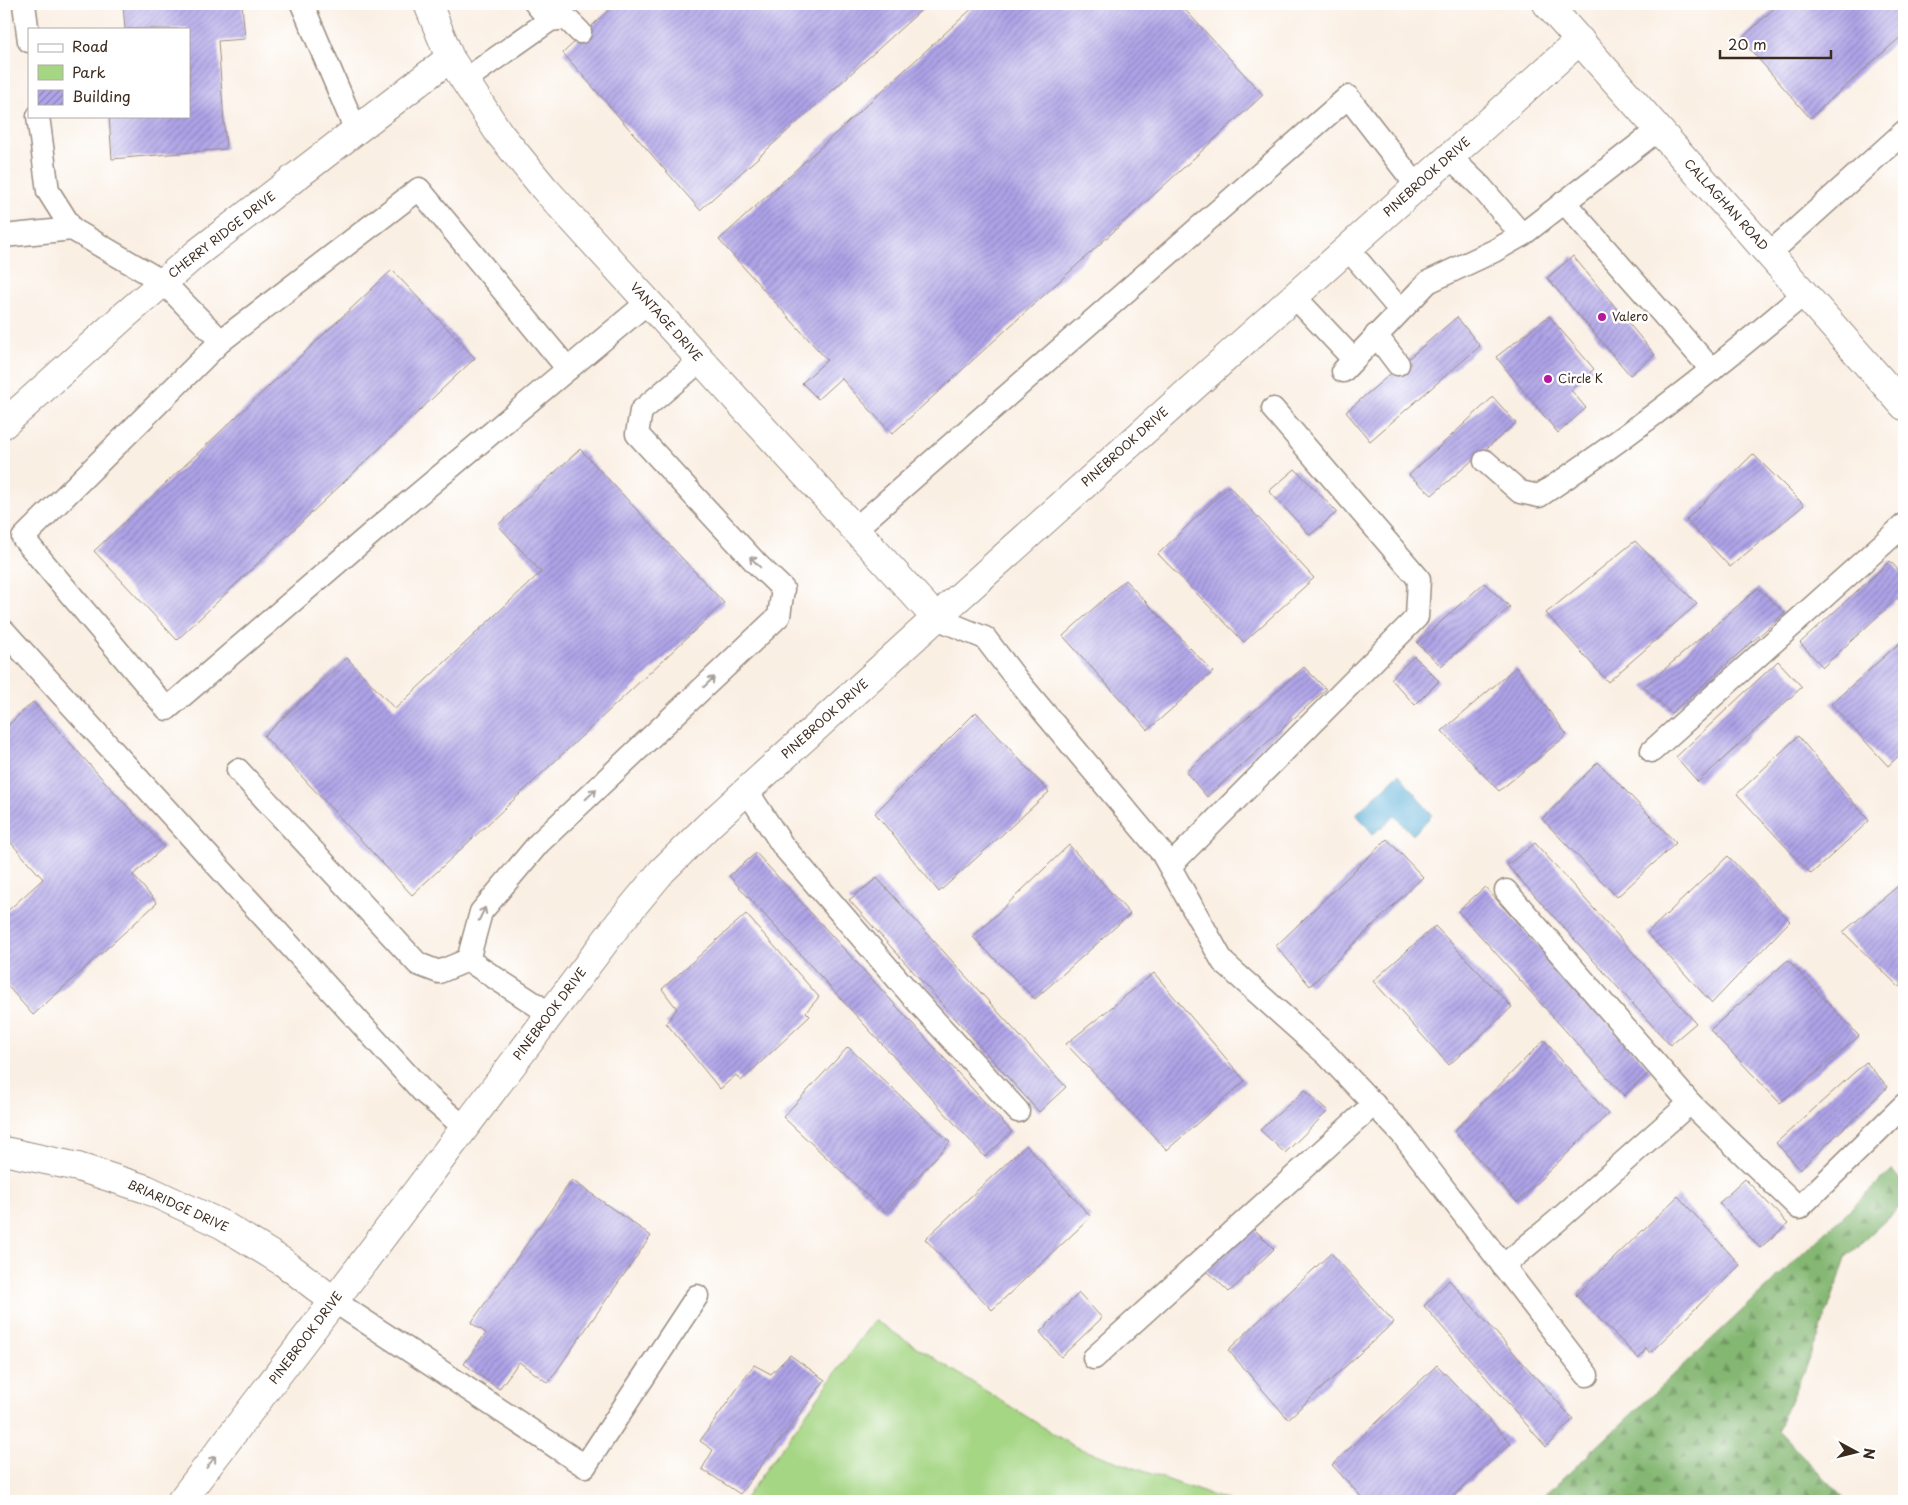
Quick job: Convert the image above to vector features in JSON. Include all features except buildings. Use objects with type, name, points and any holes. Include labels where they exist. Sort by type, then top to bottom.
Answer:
[{"type":"street","name":"VANTAGE DRIVE","points":[[428,4],[457,69],[499,134],[544,188],[936,618]]},
{"type":"street","name":"CALLAGHAN ROAD","points":[[1547,4],[1904,406]]},
{"type":"street","name":"PINEBROOK DRIVE","points":[[181,1501],[619,923],[662,871],[747,790],[936,618],[1580,40]]},
{"type":"street","name":"CHERRY RIDGE DRIVE","points":[[4,424],[197,253],[356,131],[457,69]]},
{"type":"street","name":"BRIARIDGE DRIVE","points":[[5,1153],[78,1167],[146,1189],[230,1230],[283,1262],[334,1301]]},
{"type":"lane","points":[[24,4],[28,33]]},
{"type":"lane","points":[[302,4],[356,131]]},
{"type":"lane","points":[[457,69],[543,12],[566,18],[580,32]]},
{"type":"lane","points":[[855,529],[1348,97],[1417,186]]},
{"type":"lane","points":[[38,118],[48,191],[72,229],[163,282],[221,341]]},
{"type":"lane","points":[[1294,296],[1348,365],[1428,282],[1494,251],[1522,235],[1659,129]]},
{"type":"lane","points":[[1769,254],[1904,132]]},
{"type":"lane","points":[[1450,157],[1481,187],[1522,235]]},
{"type":"lane","points":[[568,369],[419,189],[221,341],[23,538],[168,709],[372,533],[568,369],[648,302]]},
{"type":"lane","points":[[1564,202],[1712,370]]},
{"type":"lane","points":[[4,236],[72,229]]},
{"type":"lane","points":[[1348,248],[1400,310]]},
{"type":"lane","points":[[1486,461],[1520,492],[1539,496],[1589,463],[1712,370],[1805,293]]},
{"type":"lane","points":[[1376,335],[1398,364]]},
{"type":"lane","points":[[468,960],[481,912],[539,843],[779,616],[783,589],[757,564],[637,434],[641,411],[701,360]]},
{"type":"lane","points":[[1170,866],[1417,617],[1420,579],[1272,409]]},
{"type":"lane","points":[[1652,751],[1904,525]]},
{"type":"lane","points":[[936,618],[985,638],[1018,681],[1162,853],[1223,962],[1327,1055],[1402,1134],[1587,1375]]},
{"type":"lane","points":[[4,631],[422,1092],[465,1128]]},
{"type":"lane","points":[[238,770],[418,964],[439,972],[468,960]]},
{"type":"lane","points":[[747,790],[783,846],[913,997],[1018,1111]]},
{"type":"lane","points":[[1506,891],[1690,1103],[1799,1208],[1904,1105]]},
{"type":"lane","points":[[468,960],[550,1014]]},
{"type":"lane","points":[[1503,1266],[1558,1221],[1690,1103]]},
{"type":"lane","points":[[1094,1358],[1374,1104]]},
{"type":"lane","points":[[334,1301],[585,1466],[697,1296]]},
{"type":"green space","points":[[1892,1170],[1904,1185],[1904,1203],[1847,1256],[1819,1335],[1778,1430],[1846,1501],[1539,1501]]},
{"type":"green space","points":[[874,1320],[1073,1446],[1228,1501],[743,1501]]},
{"type":"water","points":[[1399,774],[1432,815],[1413,835],[1395,816],[1373,834],[1356,814]]},
{"type":"place","name":"Valero","points":[[1602,317]]},
{"type":"place","name":"Circle K","points":[[1548,379]]}]
